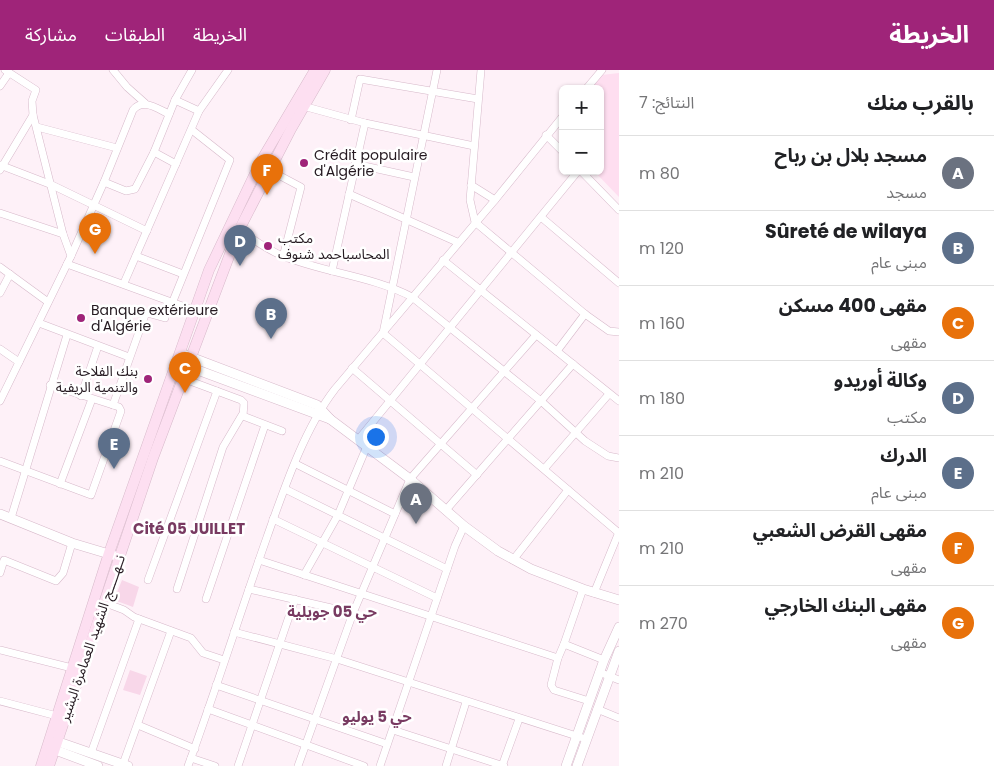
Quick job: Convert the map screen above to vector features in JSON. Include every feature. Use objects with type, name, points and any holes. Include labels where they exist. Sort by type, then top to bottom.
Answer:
[{"type":"main road","name":"نــهـــــج الشهيد العمامرة البشير","points":[[41,766],[52,744],[103,602],[114,555],[193,310],[230,224],[262,161],[315,70]]},
{"type":"main road","name":"نــهـــــج الشهيد العمامرة البشير","points":[[49,766],[57,716],[72,668],[239,230],[303,106],[325,70]]},
{"type":"street","points":[[113,70],[127,87],[145,103],[169,114]]},
{"type":"street","points":[[104,182],[126,191],[135,189],[154,152],[175,100],[192,70]]},
{"type":"street","points":[[124,283],[199,111],[228,70]]},
{"type":"street","points":[[383,333],[391,286],[437,70]]},
{"type":"street","points":[[481,70],[470,200],[476,222],[585,314],[609,331],[619,332]]},
{"type":"street","points":[[589,85],[602,70]]},
{"type":"street","points":[[0,86],[7,71],[36,90],[32,101],[33,115],[63,234],[71,256]]},
{"type":"street","points":[[351,120],[360,79],[478,99]]},
{"type":"street","points":[[175,100],[199,111]]},
{"type":"street","points":[[0,401],[71,256],[133,110],[140,103],[145,103]]},
{"type":"street","points":[[303,106],[351,120],[474,146]]},
{"type":"street","points":[[33,115],[1,167],[52,186],[147,231]]},
{"type":"street","points":[[188,766],[273,519],[320,412],[352,368],[457,242],[495,200],[559,120]]},
{"type":"street","points":[[332,271],[365,123]]},
{"type":"street","points":[[37,127],[117,148]]},
{"type":"street","points":[[172,301],[230,160],[192,130]]},
{"type":"street","points":[[546,135],[559,148]]},
{"type":"street","points":[[154,152],[176,164]]},
{"type":"street","points":[[355,164],[414,178]]},
{"type":"street","points":[[269,170],[301,187],[283,257]]},
{"type":"street","points":[[358,440],[450,326],[577,175]]},
{"type":"street","points":[[584,175],[619,210]]},
{"type":"street","points":[[471,185],[495,200]]},
{"type":"street","points":[[349,194],[457,242]]},
{"type":"street","points":[[0,213],[63,234]]},
{"type":"street","points":[[540,217],[619,283]]},
{"type":"street","points":[[230,224],[256,243],[283,257],[391,286],[412,297],[450,326],[576,432],[617,456]]},
{"type":"street","points":[[136,256],[183,274]]},
{"type":"street","points":[[443,260],[619,401]]},
{"type":"street","points":[[67,264],[207,314]]},
{"type":"street","points":[[0,267],[48,302]]},
{"type":"street","points":[[0,294],[10,274]]},
{"type":"street","points":[[113,405],[146,314],[165,318]]},
{"type":"street","points":[[557,350],[585,314]]},
{"type":"street","points":[[39,323],[130,357]]},
{"type":"street","points":[[383,333],[619,532],[594,593]]},
{"type":"street","points":[[11,518],[50,385],[67,335]]},
{"type":"street","points":[[298,766],[360,595],[410,479],[536,335]]},
{"type":"street","points":[[80,396],[98,346]]},
{"type":"street","points":[[0,349],[19,362]]},
{"type":"street","points":[[178,357],[320,412],[410,479],[464,526],[513,560],[594,593],[619,600]]},
{"type":"street","points":[[446,510],[542,402],[573,364]]},
{"type":"street","points":[[352,368],[477,475]]},
{"type":"street","points":[[177,589],[223,447],[242,415],[243,401],[182,378]]},
{"type":"street","points":[[0,461],[25,472],[91,495],[121,410],[113,405],[50,385]]},
{"type":"street","points":[[148,580],[217,391]]},
{"type":"street","points":[[544,468],[609,394]]},
{"type":"street","points":[[60,484],[92,399]]},
{"type":"street","points":[[242,415],[282,431]]},
{"type":"street","points":[[206,599],[265,425]]},
{"type":"street","points":[[304,576],[338,515],[367,446]]},
{"type":"street","points":[[296,464],[395,514]]},
{"type":"street","points":[[285,489],[447,569]]},
{"type":"street","points":[[513,560],[568,490]]},
{"type":"street","points":[[0,514],[72,543],[114,555]]},
{"type":"street","points":[[273,519],[437,598]]},
{"type":"street","points":[[380,766],[447,569],[464,526]]},
{"type":"street","points":[[0,573],[2,559],[56,581],[63,573],[72,543]]},
{"type":"street","points":[[259,560],[360,595],[431,616],[558,658]]},
{"type":"street","points":[[249,589],[353,613]]},
{"type":"street","points":[[584,589],[558,658],[551,686],[554,690],[589,701]]},
{"type":"street","points":[[238,766],[295,599]]},
{"type":"street","points":[[103,602],[124,610],[139,619],[193,640],[203,653],[224,660]]},
{"type":"street","points":[[91,752],[139,619]]},
{"type":"street","points":[[576,766],[589,701],[599,672],[619,627]]},
{"type":"street","points":[[52,744],[91,752],[125,765],[171,631]]},
{"type":"street","points":[[234,632],[337,659],[581,738]]},
{"type":"street","points":[[564,644],[604,660]]},
{"type":"street","points":[[0,650],[72,668]]},
{"type":"street","points":[[566,766],[597,709],[619,651]]},
{"type":"street","points":[[599,672],[619,680]]},
{"type":"street","points":[[216,685],[388,744]]},
{"type":"street","points":[[0,701],[57,716]]},
{"type":"street","points":[[446,766],[466,702]]},
{"type":"street","points":[[208,709],[364,766]]},
{"type":"street","points":[[597,709],[619,718]]},
{"type":"street","points":[[392,730],[503,766],[519,719]]},
{"type":"street","points":[[138,725],[195,749]]},
{"type":"street","points":[[52,744],[98,766]]},
{"type":"street","points":[[191,758],[215,766]]},
{"type":"shaded area","points":[[619,73],[619,197],[598,175],[604,175],[604,85],[594,85],[602,75]]},
{"type":"shaded area","points":[[122,580],[139,587],[133,607],[114,600]]},
{"type":"shaded area","points":[[130,670],[147,676],[140,695],[123,690]]},
{"type":"place","name":"Crédit populaire d'Algérie","points":[[304,163]]},
{"type":"place","name":"مقهى القرض الشعبي","points":[[267,195]]},
{"type":"place","name":"مكتب المحاسباحمد شنوف","points":[[268,246]]},
{"type":"place","name":"مقهى البنك الخارجي","points":[[95,254]]},
{"type":"place","name":"وكالة أوريدو","points":[[240,266]]},
{"type":"place","name":"Banque extérieure d'Algérie","points":[[81,318]]},
{"type":"place","name":"Sûreté de wilaya","points":[[271,339]]},
{"type":"place","name":"بنك الفلاحة والتنمية الريفية","points":[[148,379]]},
{"type":"place","name":"مقهى 400 مسكن","points":[[185,393]]},
{"type":"place","name":"الدرك","points":[[114,469]]},
{"type":"place","name":"مسجد بلال بن رباح","points":[[416,524]]},
{"type":"district","name":"Cité 05 JUILLET","points":[[189,529]]},
{"type":"district","name":"حي 05 جويلية","points":[[332,612]]},
{"type":"district","name":"حي 5 يوليو","points":[[377,717]]}]
